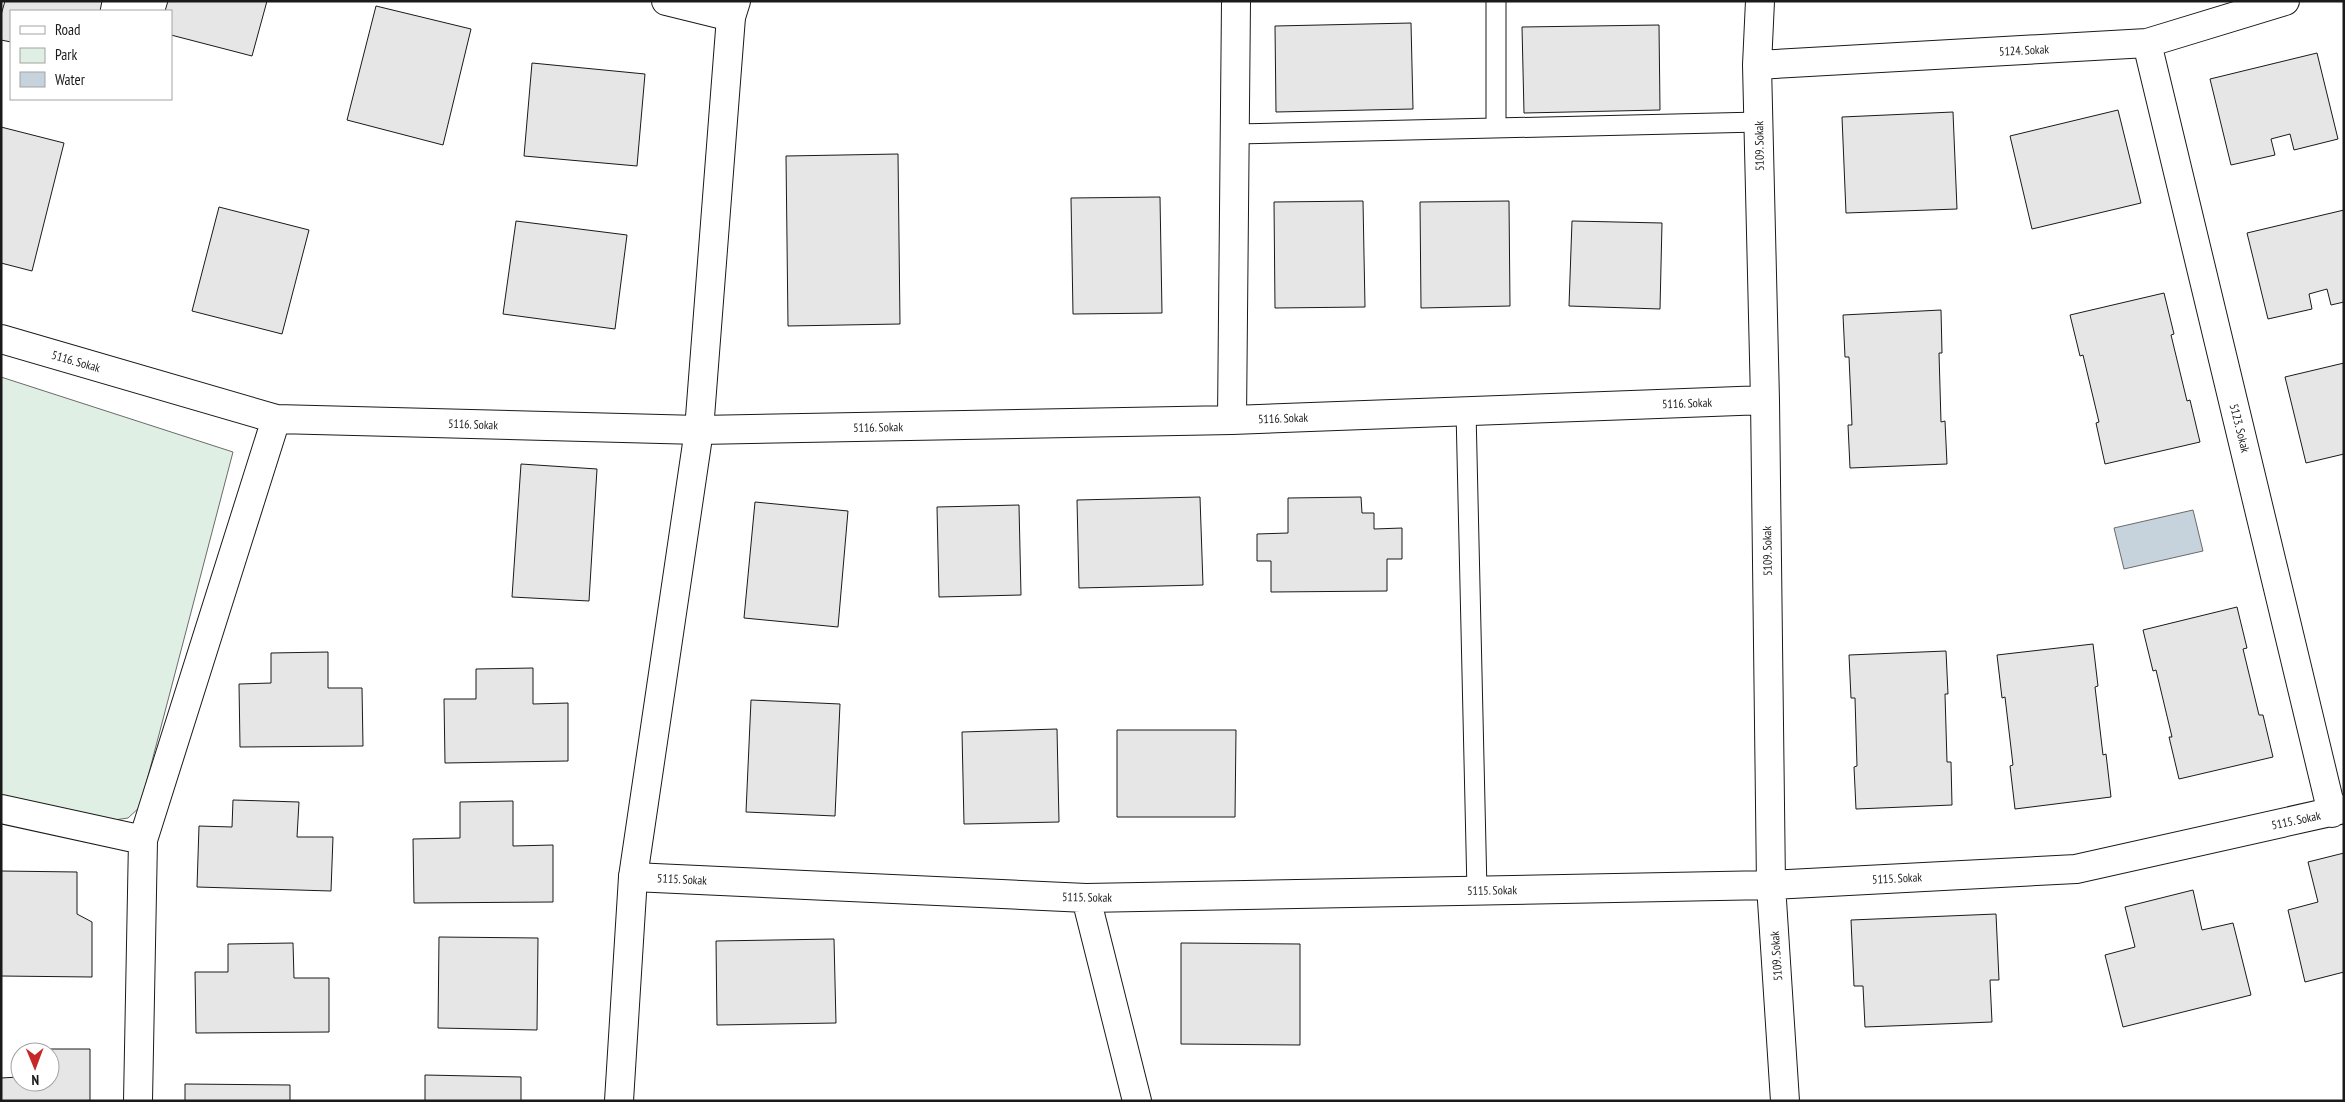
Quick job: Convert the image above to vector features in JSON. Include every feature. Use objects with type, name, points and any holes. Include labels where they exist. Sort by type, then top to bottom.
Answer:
[{"type":"street","points":[[619,1101],[633,877],[699,430],[733,9],[666,1]]},
{"type":"street","points":[[1232,420],[1236,1]]},
{"type":"street","name":"5109. Sokak","points":[[1760,1],[1757,64],[1765,400],[1771,885],[1785,1101]]},
{"type":"street","name":"5124. Sokak","points":[[1757,64],[2147,43],[2286,1]]},
{"type":"street","name":"5123. Sokak","points":[[2147,43],[2338,811]]},
{"type":"street","name":"5116. Sokak","points":[[1,339],[276,419],[699,430],[1232,420],[1765,400]]},
{"type":"street","points":[[138,1101],[143,840],[276,419]]},
{"type":"street","points":[[1,809],[143,840]]},
{"type":"street","name":"5115. Sokak","points":[[633,877],[1086,898],[1771,885],[2076,869],[2338,811]]},
{"type":"street","points":[[1086,898],[1137,1101]]},
{"type":"lane","points":[[1496,1],[1496,128]]},
{"type":"lane","points":[[1235,134],[1759,122]]},
{"type":"lane","points":[[1466,411],[1478,891]]},
{"type":"green space","points":[[1,377],[233,452],[140,807],[128,818],[114,820],[1,796]]},
{"type":"water","points":[[2193,510],[2203,551],[2124,569],[2114,528]]},
{"type":"building","points":[[5,1],[102,1],[100,10],[10,10],[10,42],[1,40],[1,15]]},
{"type":"building","points":[[168,1],[267,1],[252,56],[172,35],[172,10],[165,10]]},
{"type":"building","points":[[376,6],[471,29],[443,145],[347,120]]},
{"type":"building","points":[[1411,23],[1413,109],[1276,112],[1275,26]]},
{"type":"building","points":[[1659,25],[1660,110],[1524,113],[1522,27]]},
{"type":"building","points":[[2317,53],[2338,139],[2294,150],[2290,134],[2271,139],[2275,155],[2231,165],[2210,79]]},
{"type":"building","points":[[532,63],[645,74],[637,166],[524,156]]},
{"type":"building","points":[[2118,110],[2141,203],[2032,229],[2010,136]]},
{"type":"building","points":[[1953,112],[1957,209],[1846,213],[1842,117]]},
{"type":"building","points":[[1,127],[64,143],[32,271],[1,263]]},
{"type":"building","points":[[898,154],[900,324],[788,326],[786,156]]},
{"type":"building","points":[[1160,197],[1162,313],[1073,314],[1071,198]]},
{"type":"building","points":[[1363,201],[1365,307],[1275,308],[1274,202]]},
{"type":"building","points":[[1509,201],[1510,306],[1421,308],[1420,202]]},
{"type":"building","points":[[219,207],[309,230],[282,334],[192,311]]},
{"type":"building","points":[[2344,210],[2344,302],[2331,305],[2327,289],[2309,294],[2312,309],[2268,319],[2247,233]]},
{"type":"building","points":[[516,221],[627,235],[615,329],[503,314]]},
{"type":"building","points":[[1572,221],[1662,223],[1660,309],[1569,306]]},
{"type":"building","points":[[2164,293],[2174,334],[2171,335],[2187,401],[2190,400],[2200,442],[2105,464],[2096,423],[2099,422],[2083,355],[2080,356],[2070,315]]},
{"type":"building","points":[[1941,310],[1942,353],[1939,353],[1941,422],[1945,421],[1947,464],[1850,468],[1848,425],[1852,425],[1849,357],[1845,357],[1843,315]]},
{"type":"building","points":[[2344,363],[2344,454],[2306,463],[2285,377]]},
{"type":"building","points":[[521,464],[597,469],[589,601],[512,597]]},
{"type":"building","points":[[1200,497],[1203,585],[1079,588],[1077,500]]},
{"type":"building","points":[[1361,497],[1362,513],[1374,513],[1374,529],[1402,528],[1402,559],[1387,559],[1387,591],[1271,592],[1271,561],[1257,561],[1257,534],[1288,533],[1288,498]]},
{"type":"building","points":[[755,502],[848,511],[838,627],[744,618]]},
{"type":"building","points":[[1019,505],[1021,595],[939,597],[937,507]]},
{"type":"building","points":[[2237,607],[2247,648],[2243,649],[2259,715],[2263,715],[2273,757],[2179,779],[2169,737],[2172,737],[2156,670],[2153,671],[2143,630]]},
{"type":"building","points":[[2093,644],[2098,686],[2095,687],[2103,755],[2106,754],[2111,797],[2015,809],[2010,766],[2013,765],[2005,697],[2002,698],[1997,655]]},
{"type":"building","points":[[1946,651],[1948,694],[1945,694],[1947,762],[1951,762],[1952,805],[1856,809],[1854,767],[1857,766],[1855,698],[1851,698],[1849,655]]},
{"type":"building","points":[[328,652],[328,688],[362,688],[363,746],[240,747],[239,684],[271,683],[271,653]]},
{"type":"building","points":[[533,668],[533,704],[568,703],[568,761],[445,763],[444,699],[476,699],[476,669]]},
{"type":"building","points":[[751,700],[840,704],[835,816],[746,812]]},
{"type":"building","points":[[1057,729],[1059,822],[964,824],[962,732]]},
{"type":"building","points":[[1117,730],[1236,730],[1235,817],[1117,817]]},
{"type":"building","points":[[233,800],[299,802],[297,837],[333,837],[331,891],[197,887],[199,826],[232,827]]},
{"type":"building","points":[[513,801],[513,846],[553,845],[553,902],[414,903],[413,839],[460,838],[460,802]]},
{"type":"building","points":[[2344,853],[2344,972],[2305,982],[2288,910],[2318,902],[2308,862]]},
{"type":"building","points":[[1,871],[77,872],[77,914],[92,922],[92,977],[1,976]]},
{"type":"building","points":[[2193,890],[2202,930],[2233,923],[2251,995],[2123,1027],[2105,955],[2135,947],[2125,907]]},
{"type":"building","points":[[1996,914],[1999,980],[1990,980],[1992,1022],[1865,1027],[1863,986],[1854,986],[1851,920]]},
{"type":"building","points":[[439,937],[538,938],[537,1030],[438,1028]]},
{"type":"building","points":[[834,939],[836,1023],[717,1025],[716,941]]},
{"type":"building","points":[[293,943],[294,978],[329,978],[329,1032],[196,1033],[195,972],[228,972],[228,944]]},
{"type":"building","points":[[1181,943],[1300,944],[1300,1045],[1181,1044]]},
{"type":"building","points":[[60,1049],[90,1049],[90,1101],[1,1101],[1,1078],[10,1078],[10,1092],[60,1092]]},
{"type":"building","points":[[425,1075],[521,1077],[521,1101],[425,1101]]},
{"type":"building","points":[[185,1084],[290,1085],[290,1101],[185,1101]]}]
